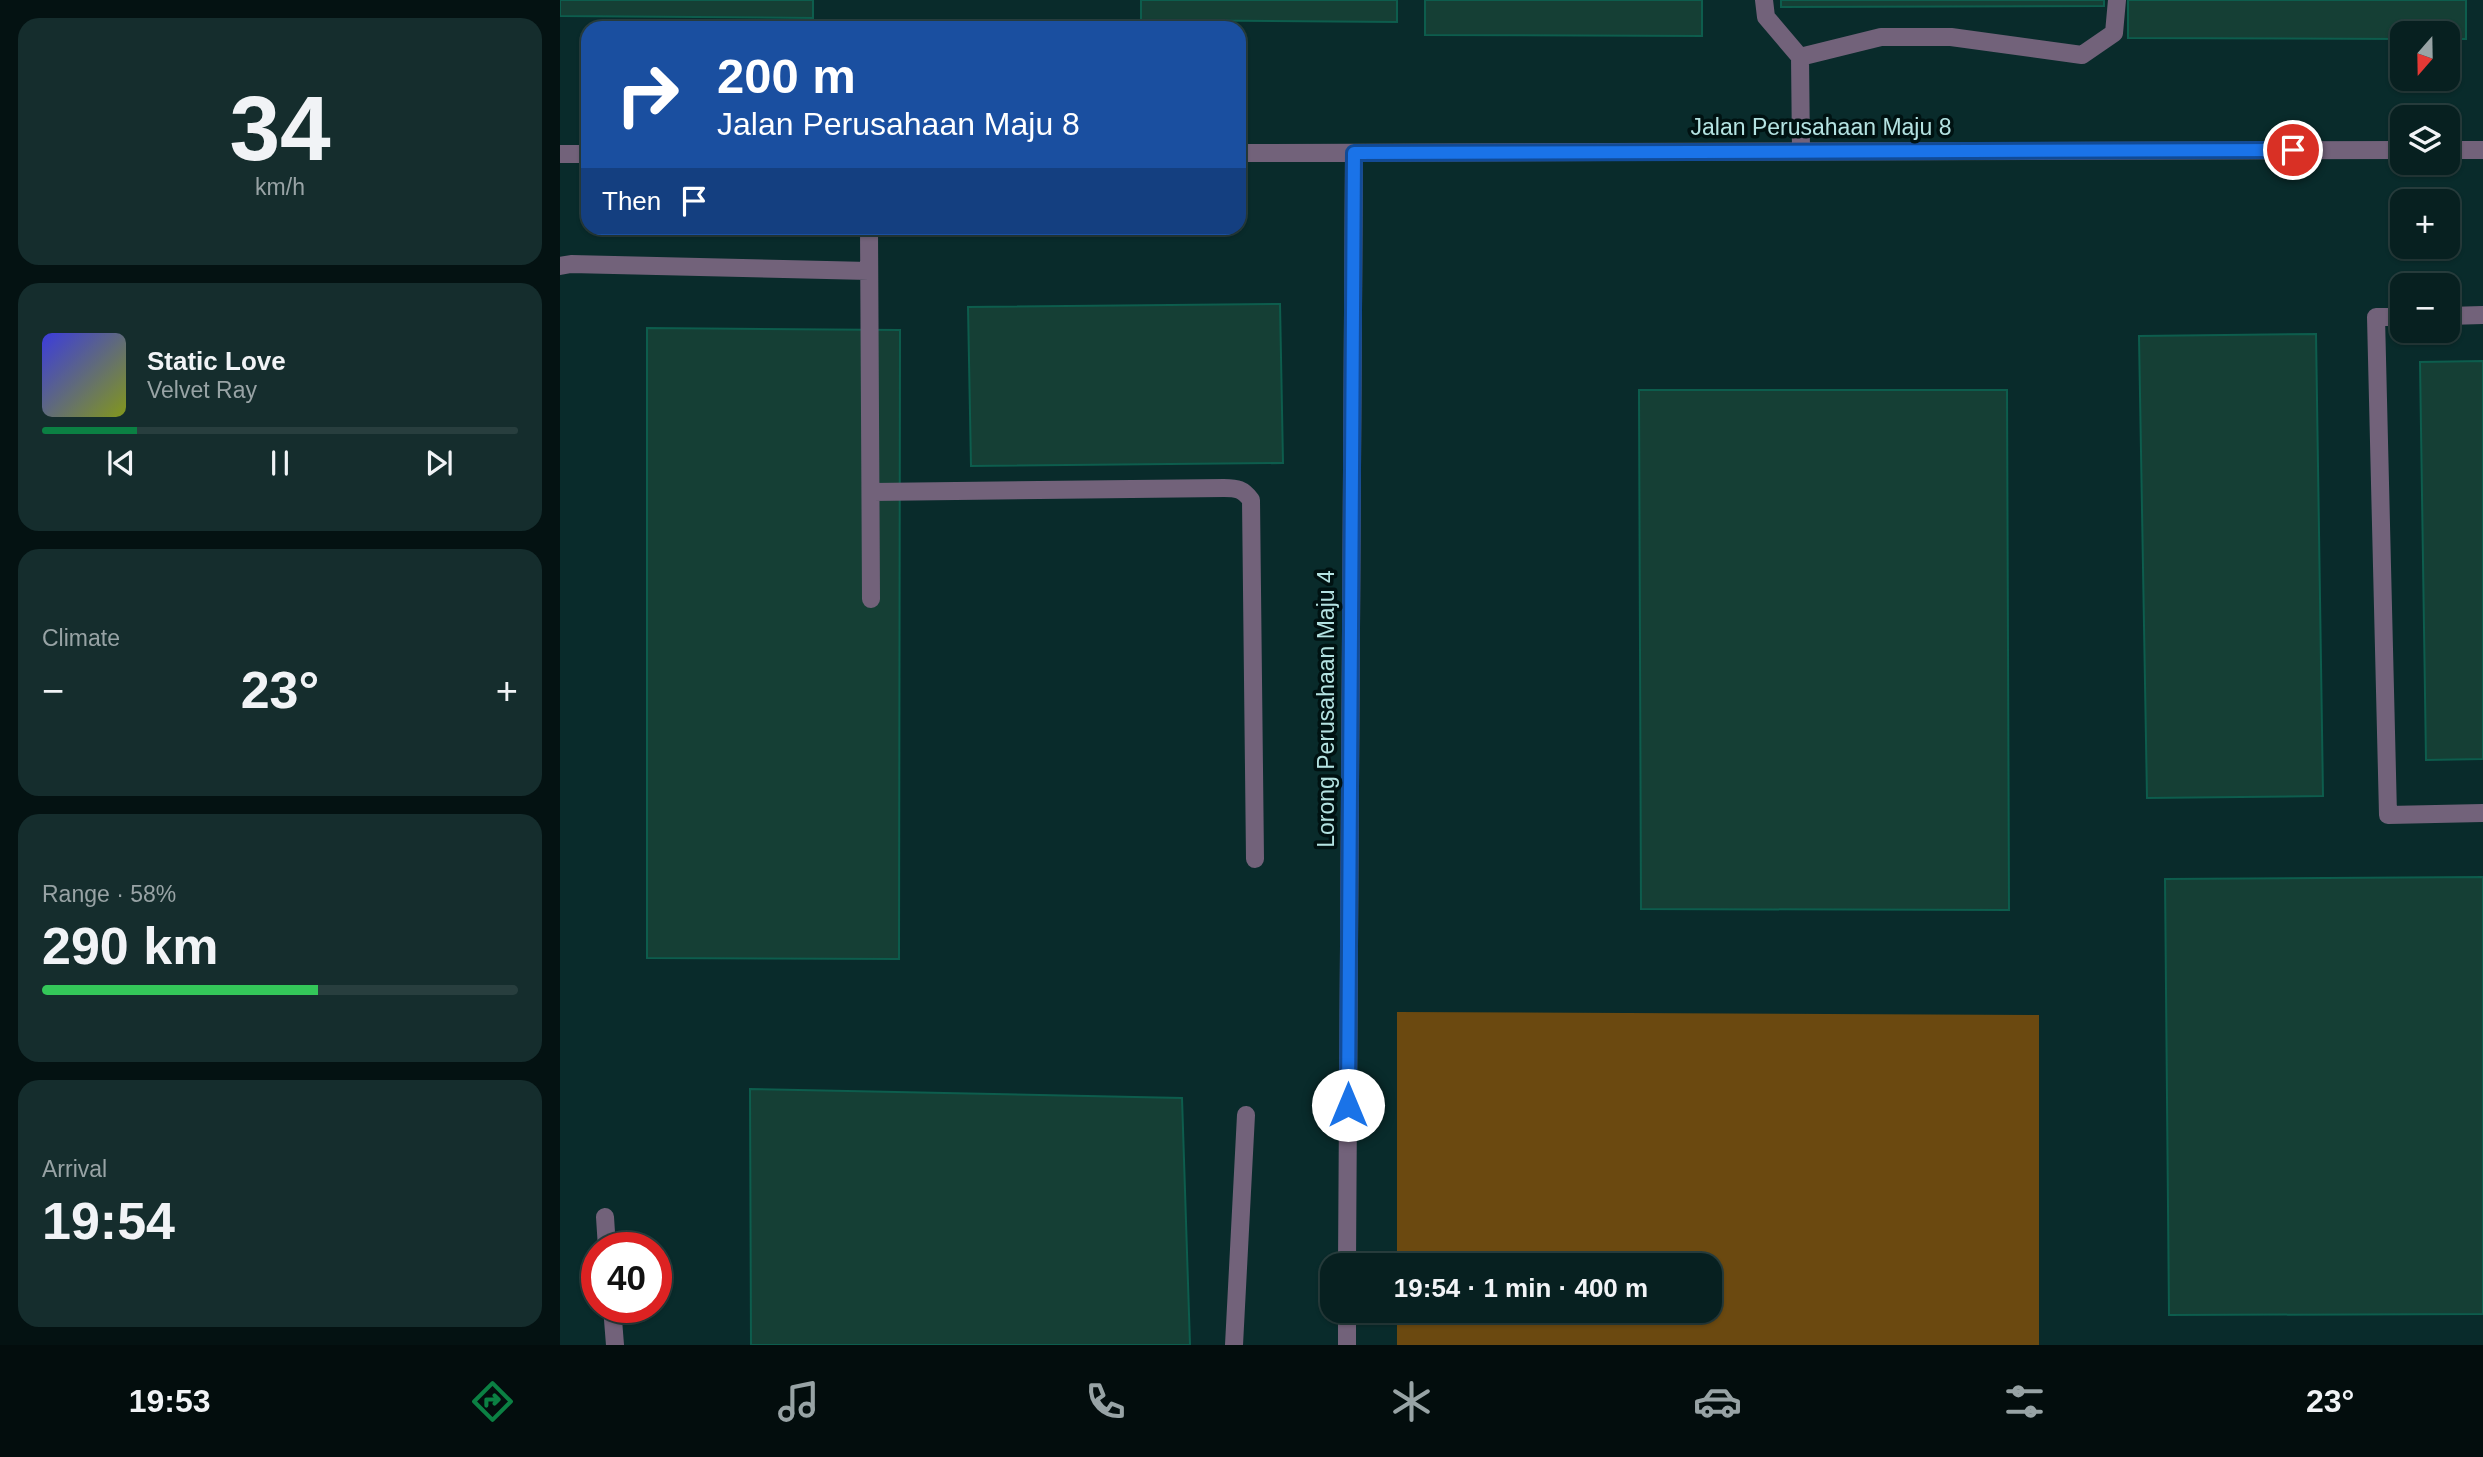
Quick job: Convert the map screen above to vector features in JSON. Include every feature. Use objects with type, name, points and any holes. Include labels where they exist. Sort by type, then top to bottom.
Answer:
[{"type":"street","points":[[1764,0],[1766,17],[1800,57],[1801,151]]},
{"type":"street","points":[[1800,57],[1881,37],[1951,37],[2082,55],[2114,33],[2117,0]]},
{"type":"street","name":"Jalan Perusahaan Maju 8","points":[[1246,153],[2390,150]]},
{"type":"street","points":[[2460,150],[2483,150]]},
{"type":"street","name":"Lorong Perusahaan Maju 4","points":[[1347,1253],[1354,153]]},
{"type":"street","points":[[560,154],[581,154]]},
{"type":"street","points":[[869,235],[873,492],[871,599]]},
{"type":"street","points":[[560,266],[584,264],[869,271]]},
{"type":"street","points":[[2460,316],[2483,316]]},
{"type":"street","points":[[2390,317],[2375,317],[2388,815],[2483,813]]},
{"type":"street","points":[[873,492],[1224,488],[1240,489],[1247,494],[1251,500],[1255,859]]},
{"type":"street","points":[[1234,1345],[1246,1115]]},
{"type":"street","points":[[605,1217],[606,1232]]},
{"type":"street","points":[[613,1323],[615,1345]]},
{"type":"street","points":[[1347,1323],[1347,1345]]},
{"type":"shaded area","points":[[1397,1012],[2039,1015],[2039,1345],[1397,1345],[1397,1323],[1722,1323],[1722,1253],[1397,1253]]},
{"type":"building","points":[[560,0],[813,0],[813,18],[560,16]]},
{"type":"building","points":[[1141,0],[1397,0],[1397,22],[1141,20]]},
{"type":"building","points":[[1425,0],[1702,0],[1702,36],[1425,35]]},
{"type":"building","points":[[1781,0],[2104,0],[2104,6],[1781,7]]},
{"type":"building","points":[[2128,0],[2466,0],[2466,39],[2460,39],[2460,21],[2390,21],[2390,39],[2128,38]]},
{"type":"building","points":[[1280,304],[1283,463],[971,466],[968,307]]},
{"type":"building","points":[[647,328],[900,330],[899,959],[647,958]]},
{"type":"building","points":[[2316,334],[2323,796],[2147,798],[2139,336]]},
{"type":"building","points":[[2483,361],[2483,759],[2426,760],[2420,362]]},
{"type":"building","points":[[1639,390],[2007,390],[2009,910],[1641,909]]},
{"type":"building","points":[[2483,877],[2483,1314],[2169,1315],[2165,879]]},
{"type":"building","points":[[750,1089],[1182,1098],[1190,1345],[751,1345]]},
{"type":"route","points":[[1348,1105],[1354,153],[2293,150]]}]
